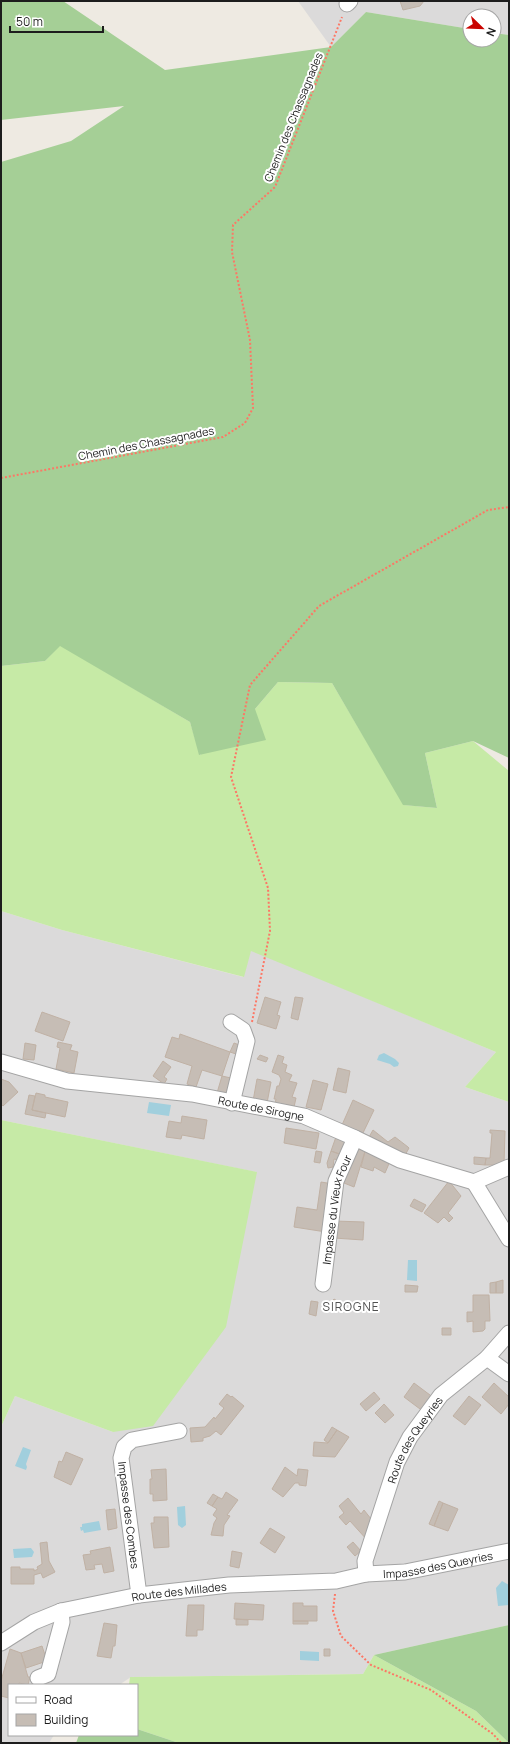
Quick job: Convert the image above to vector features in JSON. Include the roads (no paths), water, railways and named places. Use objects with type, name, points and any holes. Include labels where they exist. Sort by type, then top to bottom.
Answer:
[{"type":"street","points":[[231,1022],[243,1030],[247,1042],[232,1103]]},
{"type":"street","name":"Route de Sirogne","points":[[1,1062],[67,1081],[192,1094],[304,1116],[355,1138],[400,1160],[474,1182]]},
{"type":"street","name":"Impasse du Vieux Four","points":[[323,1284],[336,1181],[355,1138]]},
{"type":"street","points":[[509,1166],[474,1182],[509,1239]]},
{"type":"street","name":"Route des Queyries","points":[[366,1574],[365,1561],[394,1470],[410,1437],[441,1395],[487,1358],[509,1333]]},
{"type":"street","points":[[487,1358],[509,1374]]},
{"type":"street","name":"Impasse des Combes","points":[[139,1595],[121,1458],[124,1447],[132,1440],[179,1431]]},
{"type":"street","name":"Impasse des Queyries","points":[[366,1574],[405,1572],[509,1551]]},
{"type":"street","name":"Route des Millades","points":[[1,1643],[34,1622],[61,1611],[139,1595],[229,1585],[336,1581],[366,1574]]},
{"type":"street","points":[[38,1678],[48,1674],[62,1622],[61,1611]]},
{"type":"water","points":[[384,1053],[395,1059],[399,1063],[398,1066],[394,1067],[390,1064],[377,1060],[379,1055]]},
{"type":"water","points":[[149,1102],[171,1105],[169,1116],[147,1113]]},
{"type":"water","points":[[408,1260],[417,1260],[417,1281],[407,1280]]},
{"type":"water","points":[[23,1447],[31,1450],[26,1464],[26,1470],[15,1466]]},
{"type":"water","points":[[185,1506],[186,1525],[182,1528],[178,1525],[177,1507]]},
{"type":"water","points":[[99,1521],[101,1530],[84,1533],[83,1530],[81,1531],[80,1527],[82,1527],[82,1524]]},
{"type":"water","points":[[31,1548],[34,1552],[32,1557],[14,1558],[13,1549]]},
{"type":"water","points":[[502,1581],[509,1585],[509,1605],[498,1606],[496,1588]]},
{"type":"water","points":[[300,1651],[319,1652],[319,1661],[300,1660]]},
{"type":"district","name":"SIROGNE","points":[[351,1306]]}]
